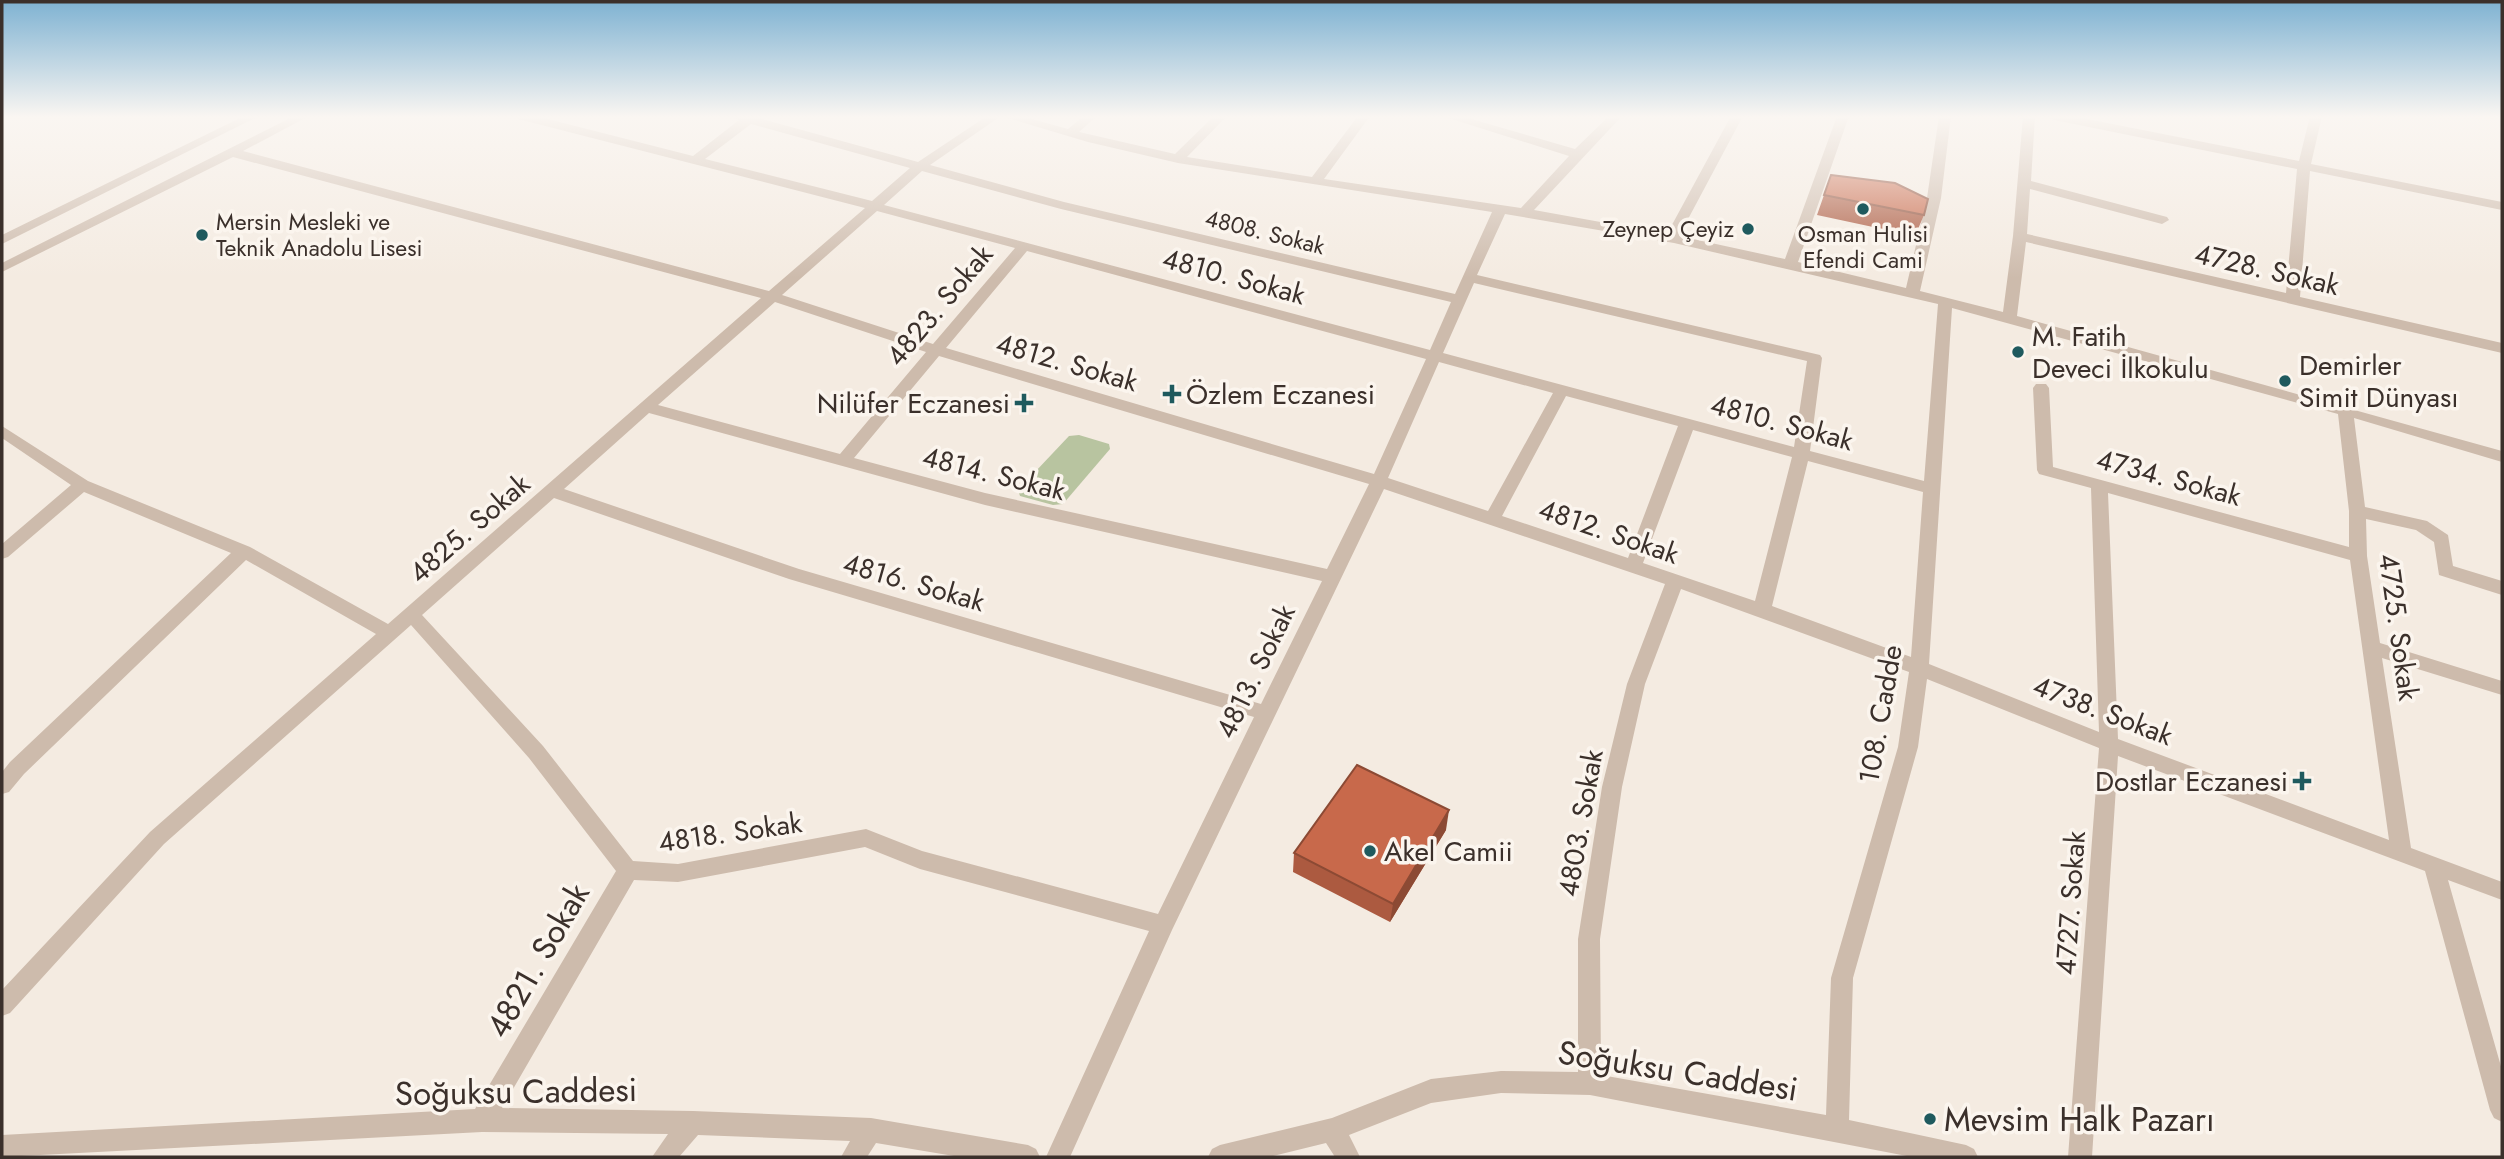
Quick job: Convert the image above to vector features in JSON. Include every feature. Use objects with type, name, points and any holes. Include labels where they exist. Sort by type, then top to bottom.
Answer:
[{"type":"street","points":[[2,240],[144,170]]},
{"type":"street","points":[[2,268],[194,170]]},
{"type":"street","name":"4812. Sokak","points":[[298,170],[771,296],[935,350],[1379,481],[1762,610],[1919,668]]},
{"type":"street","name":"4810. Sokak","points":[[735,170],[1932,489]]},
{"type":"street","name":"4825. Sokak","points":[[2,1006],[157,838],[915,170]]},
{"type":"street","name":"4808. Sokak","points":[[935,170],[1061,205],[1460,300]]},
{"type":"street","points":[[1244,170],[1526,211],[1790,264],[2010,317],[2502,456]]},
{"type":"street","points":[[1315,182],[1324,170]]},
{"type":"street","points":[[1526,211],[1563,170]]},
{"type":"street","points":[[1671,239],[1708,170]]},
{"type":"street","points":[[1790,264],[1824,170]]},
{"type":"street","points":[[1912,294],[1938,170]]},
{"type":"street","points":[[2010,317],[2021,236],[2025,170]]},
{"type":"street","points":[[2293,301],[2304,170]]},
{"type":"street","points":[[2324,170],[2502,206]]},
{"type":"street","points":[[2024,183],[2162,220]]},
{"type":"street","name":"4813. Sokak","points":[[1058,1157],[1163,925],[1379,481],[1500,209]]},
{"type":"street","name":"4728. Sokak","points":[[2021,236],[2502,348]]},
{"type":"street","name":"4823. Sokak","points":[[842,462],[1023,247]]},
{"type":"street","points":[[1470,278],[1815,358],[1801,454],[1762,610]]},
{"type":"street","name":"108. Cadde","points":[[1837,1129],[1842,978],[1908,747],[1919,668],[1945,302]]},
{"type":"street","name":"4734. Sokak","points":[[2041,388],[2045,470],[2358,556]]},
{"type":"street","points":[[1492,519],[1562,390]]},
{"type":"street","name":"4814. Sokak","points":[[646,407],[998,502],[1333,577]]},
{"type":"street","name":"4725. Sokak","points":[[2345,410],[2357,511],[2358,556],[2401,851]]},
{"type":"street","points":[[1633,567],[1687,424]]},
{"type":"street","points":[[2,431],[82,485],[244,551],[389,634]]},
{"type":"street","name":"4727. Sokak","points":[[2080,1157],[2109,744],[2099,484]]},
{"type":"street","points":[[2,553],[82,485]]},
{"type":"street","name":"4816. Sokak","points":[[550,492],[795,574],[1266,713]]},
{"type":"street","points":[[2357,511],[2421,525],[2442,539],[2445,570],[2502,588]]},
{"type":"street","points":[[2,786],[17,768],[244,551]]},
{"type":"street","name":"4803. Sokak","points":[[1590,1084],[1589,939],[1612,787],[1636,684],[1675,581]]},
{"type":"street","name":"4818. Sokak","points":[[411,614],[536,752],[628,870],[678,873],[866,838],[920,860],[1163,925]]},
{"type":"street","points":[[2371,647],[2502,688]]},
{"type":"street","name":"4738. Sokak","points":[[1919,668],[2109,744],[2502,891]]},
{"type":"street","points":[[2434,867],[2502,1110]]},
{"type":"street","name":"4821. Sokak","points":[[482,1120],[628,870]]},
{"type":"street","name":"Soğuksu Caddesi","points":[[1220,1157],[1332,1130],[1431,1091],[1501,1082],[1590,1084],[1837,1129],[1966,1157]]},
{"type":"street","name":"Soğuksu Caddesi","points":[[2,1147],[482,1120],[871,1130],[1028,1157]]},
{"type":"street","points":[[664,1157],[693,1124]]},
{"type":"street","points":[[853,1157],[871,1130]]},
{"type":"street","points":[[1332,1130],[1348,1157]]},
{"type":"green space","points":[[1079,435],[1109,444],[1110,449],[1063,504],[1053,505],[1020,496],[1018,490],[1069,436]]},
{"type":"building","points":[[1831,175],[1895,183],[1928,199],[1924,215],[1824,195]]},
{"type":"building","name":"Akel Camii","points":[[1357,765],[1449,810],[1393,904],[1294,853]]},
{"type":"place","name":"Osman Hulisi Efendi Cami","points":[[1863,209]]},
{"type":"place","name":"Zeynep Çeyiz","points":[[1748,229]]},
{"type":"place","name":"Mersin Mesleki ve Teknik Anadolu Lisesi","points":[[202,235]]},
{"type":"place","name":"M. Fatih Deveci İlkokulu","points":[[2018,352]]},
{"type":"place","name":"Demirler Simit Dünyası","points":[[2285,381]]},
{"type":"place","name":"Özlem Eczanesi","points":[[1172,394]]},
{"type":"place","name":"Nilüfer Eczanesi","points":[[1024,403]]},
{"type":"place","name":"Dostlar Eczanesi","points":[[2302,781]]},
{"type":"place","name":"Akel Camii","points":[[1370,851]]},
{"type":"place","name":"Mevsim Halk Pazarı","points":[[1930,1119]]}]
